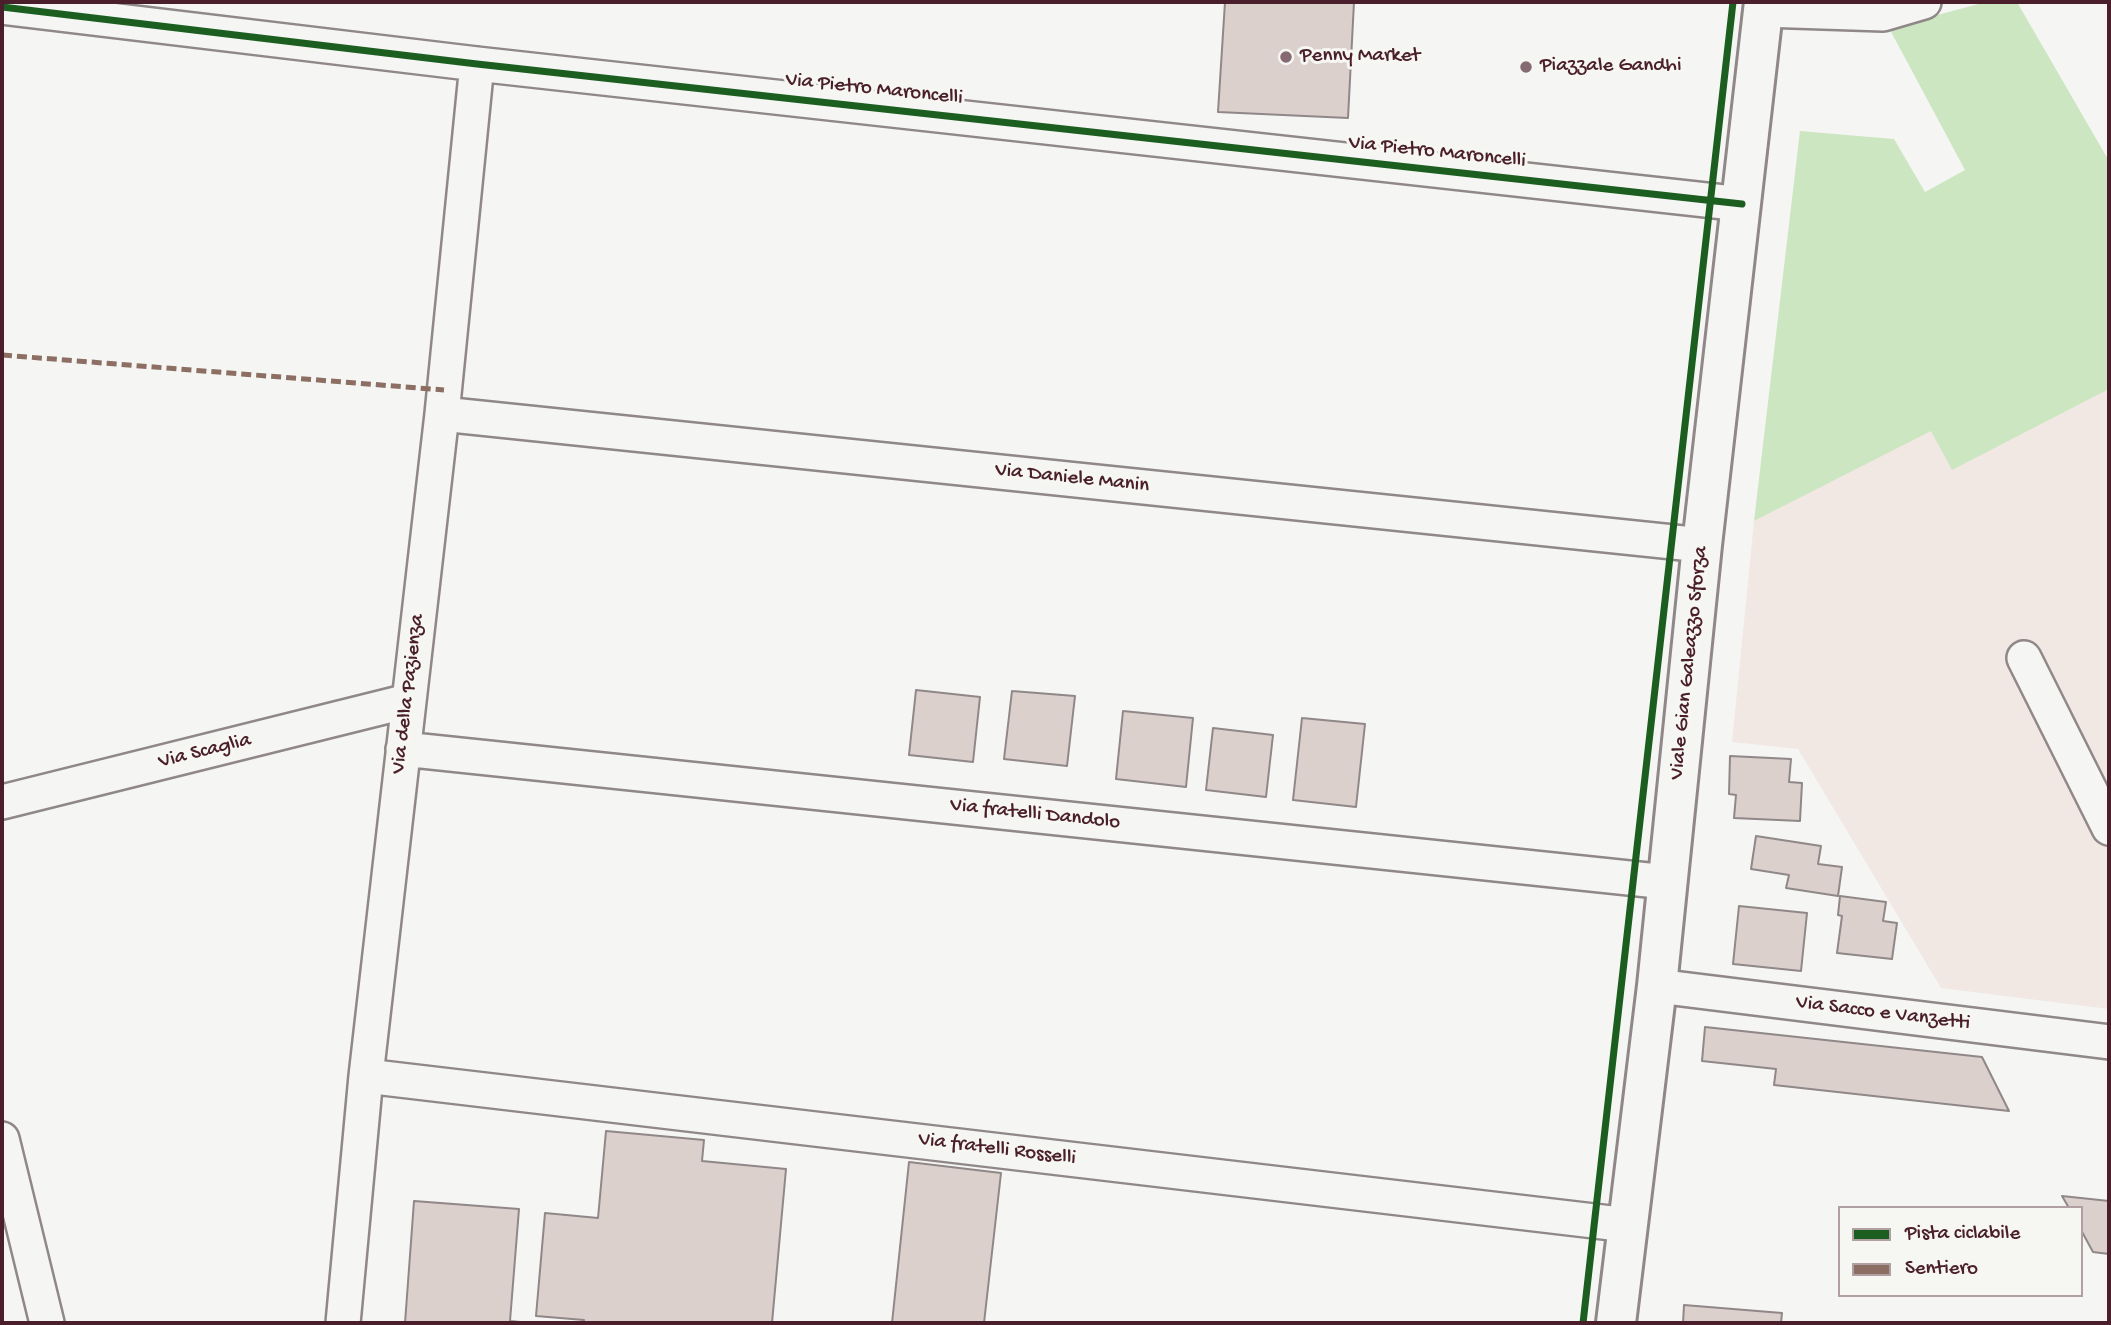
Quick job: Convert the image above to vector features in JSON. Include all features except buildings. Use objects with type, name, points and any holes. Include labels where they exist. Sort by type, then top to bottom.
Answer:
[{"type":"street","points":[[1763,6],[1883,14],[1924,2]]},
{"type":"street","name":"Viale Gian Galeazzo Sforza","points":[[1616,1323],[1657,986],[1702,545],[1763,6]]},
{"type":"street","name":"Via Pietro Maroncelli","points":[[2,7],[477,64],[1742,204]]},
{"type":"street","name":"Via della Pazienza","points":[[343,1323],[366,1076],[442,414],[477,64]]},
{"type":"street","name":"Via Daniele Manin","points":[[442,414],[1702,545]]},
{"type":"street","points":[[2024,658],[2109,828]]},
{"type":"street","name":"Via Scaglia","points":[[2,802],[408,701]]},
{"type":"street","name":"Via fratelli Dandolo","points":[[403,749],[1667,882]]},
{"type":"street","name":"Via Sacco e Vanzetti","points":[[1657,986],[2109,1042]]},
{"type":"street","name":"Via fratelli Rosselli","points":[[366,1076],[1628,1226]]},
{"type":"street","points":[[2,1139],[47,1323]]},
{"type":"shaded area","points":[[2109,389],[2109,1009],[1941,988],[1798,749],[1732,742],[1754,521],[1931,430],[1952,469]]},
{"type":"green space","points":[[1986,2],[2017,2],[2109,161],[2109,389],[1952,470],[1931,431],[1754,521],[1800,131],[1894,139],[1925,192],[1965,170],[1889,28]]},
{"type":"marked path","points":[[2,355],[444,390]]},
{"type":"cycle path","points":[[1583,1323],[1733,2]]},
{"type":"cycle path","points":[[2,7],[477,64],[1742,204]]},
{"type":"place","name":"Penny Market","points":[[1286,57]]},
{"type":"place","name":"Piazzale Gandhi","points":[[1526,67]]}]
